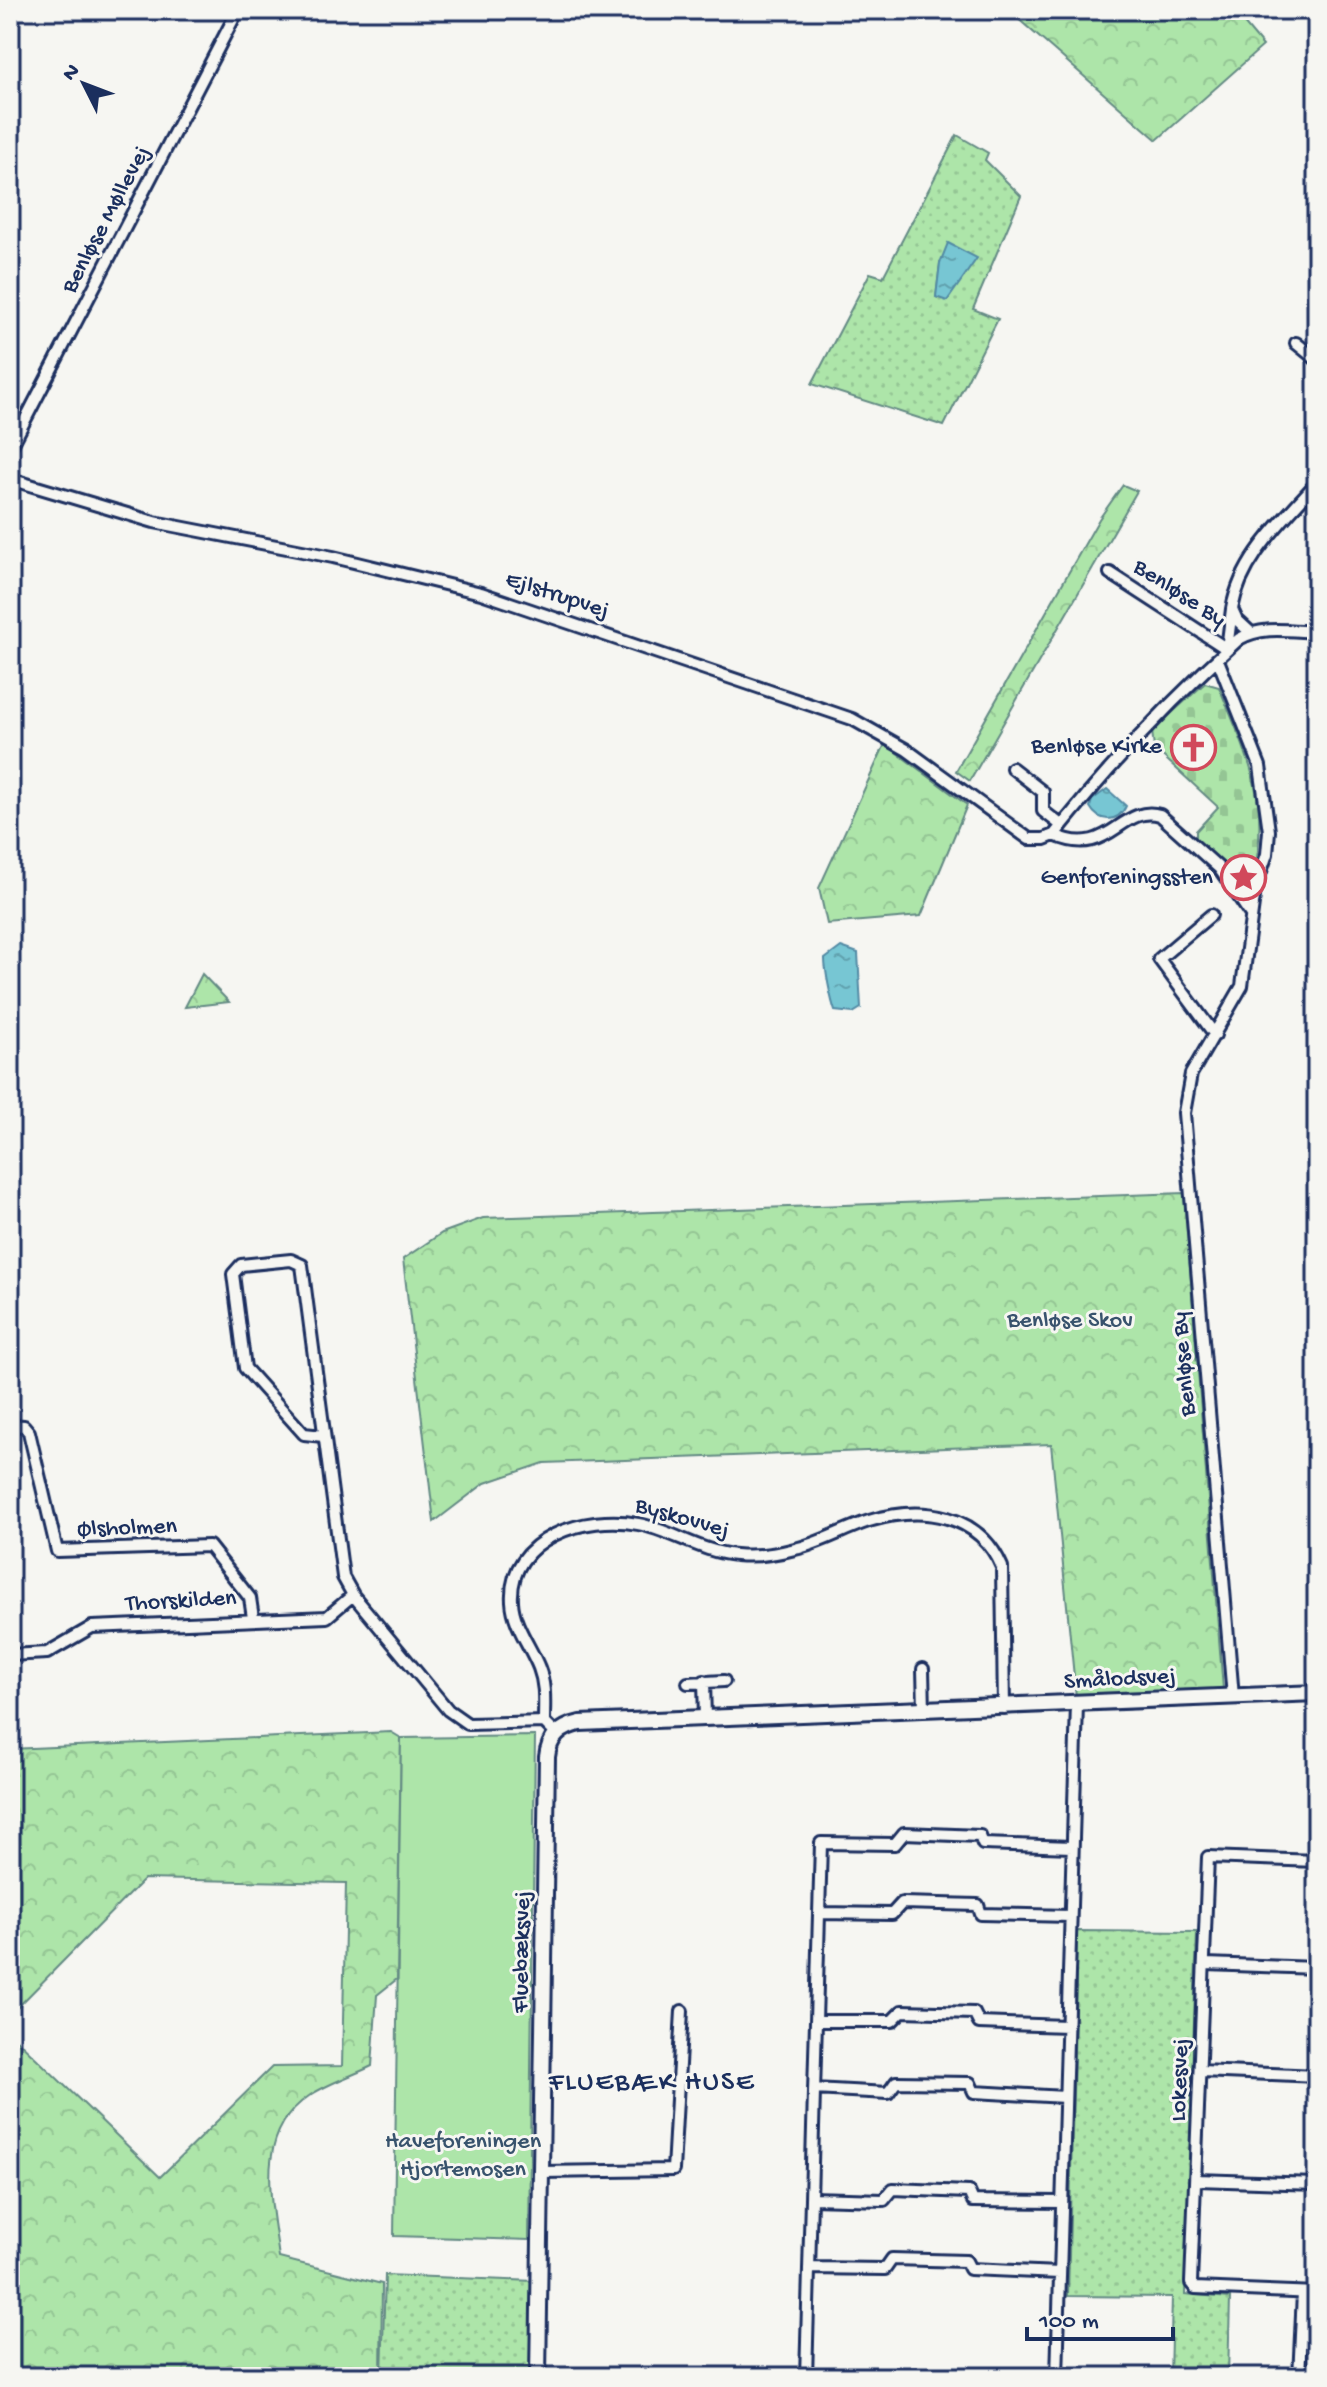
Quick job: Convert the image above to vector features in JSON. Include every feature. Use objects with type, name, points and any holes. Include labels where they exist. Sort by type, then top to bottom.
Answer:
[{"type":"street","name":"Benløse Møllevej","points":[[10,449],[238,10]]},
{"type":"street","points":[[1296,343],[1317,360]]},
{"type":"street","name":"Ejlstrupvej","points":[[10,479],[154,522],[333,557],[540,610],[852,719],[907,750],[1029,839],[1054,835]]},
{"type":"street","name":"Benløse By","points":[[1227,649],[1235,592],[1251,560],[1317,482]]},
{"type":"street","name":"Benløse By","points":[[1110,573],[1227,649]]},
{"type":"street","name":"Benløse By","points":[[1054,835],[1115,761],[1227,649],[1250,632],[1237,620],[1232,609]]},
{"type":"street","points":[[1250,632],[1317,632]]},
{"type":"street","name":"Benløse By","points":[[1218,660],[1260,766],[1266,792],[1267,854],[1255,889],[1242,986],[1191,1074],[1184,1113],[1233,1697]]},
{"type":"street","points":[[1012,768],[1043,792],[1043,811],[1061,825]]},
{"type":"street","points":[[1054,835],[1072,843],[1088,843],[1137,816],[1150,812],[1160,815],[1219,868],[1252,916]]},
{"type":"street","points":[[1239,893],[1255,889]]},
{"type":"street","points":[[1211,915],[1159,959],[1215,1035]]},
{"type":"street","points":[[323,1436],[304,1434],[245,1368],[233,1274],[241,1265],[291,1260],[302,1265],[343,1577],[353,1595],[448,1710],[464,1721],[544,1722],[556,1734]]},
{"type":"street","name":"Ølsholmen","points":[[10,1425],[24,1426],[29,1432],[57,1551],[209,1546],[250,1598],[253,1618]]},
{"type":"street","name":"Byskovvej","points":[[544,1722],[545,1691],[540,1670],[516,1620],[512,1602],[518,1569],[529,1552],[559,1532],[612,1522],[650,1527],[703,1549],[736,1555],[770,1555],[801,1548],[869,1521],[897,1515],[945,1516],[968,1524],[994,1549],[1002,1567],[1005,1608],[1000,1664],[1004,1708]]},
{"type":"street","name":"Thorskilden","points":[[10,1655],[47,1653],[92,1627],[327,1617],[353,1595]]},
{"type":"street","points":[[923,1669],[924,1710]]},
{"type":"street","points":[[704,1681],[705,1719]]},
{"type":"street","points":[[688,1683],[724,1681]]},
{"type":"street","name":"Smålodsvej","points":[[556,1734],[580,1723],[1317,1693]]},
{"type":"street","points":[[1057,2377],[1077,1704]]},
{"type":"street","name":"Fluebæksvej","points":[[538,2377],[547,1757],[556,1734]]},
{"type":"street","points":[[806,2377],[821,1843],[895,1844],[904,1833],[980,1836],[983,1844],[1072,1847]]},
{"type":"street","name":"Lokesvej","points":[[1317,1861],[1208,1857],[1192,2287],[1317,2293]]},
{"type":"street","points":[[819,1913],[892,1914],[902,1903],[978,1905],[981,1914],[1070,1916]]},
{"type":"street","points":[[1206,1964],[1317,1968]]},
{"type":"street","points":[[542,2172],[673,2170],[682,2011]]},
{"type":"street","points":[[816,2021],[892,2021],[902,2011],[974,2013],[979,2023],[1067,2026]]},
{"type":"street","points":[[1201,2071],[1317,2076]]},
{"type":"street","points":[[814,2089],[888,2093],[896,2082],[970,2083],[974,2092],[1065,2097]]},
{"type":"street","points":[[1197,2180],[1317,2184]]},
{"type":"street","points":[[811,2198],[884,2200],[893,2189],[969,2192],[973,2201],[1062,2202]]},
{"type":"street","points":[[809,2268],[885,2269],[892,2259],[966,2261],[970,2269],[1060,2273]]},
{"type":"street","points":[[1299,2377],[1303,2293]]},
{"type":"green space","points":[[1008,10],[1233,10],[1263,46],[1157,140]]},
{"type":"green space","points":[[957,135],[988,153],[985,160],[1021,196],[973,309],[998,319],[944,426],[812,384],[870,273],[883,277]],"holes":[[[940,263],[956,286],[947,300],[936,297]]]},
{"type":"green space","points":[[1123,485],[1137,491],[970,781],[956,771],[1099,519]]},
{"type":"green space","points":[[1205,683],[1219,687],[1253,777],[1260,822],[1254,873],[1225,868],[1196,839],[1196,831],[1218,807],[1154,748],[1152,731]]},
{"type":"green space","points":[[885,744],[967,805],[921,916],[827,924],[819,888]]},
{"type":"green space","points":[[202,974],[229,1002],[185,1007]]},
{"type":"green space","name":"Benløse Skov","points":[[1184,1193],[1223,1689],[1076,1697],[1051,1444],[544,1463],[485,1483],[434,1522],[403,1259],[442,1233],[483,1218]]},
{"type":"green space","points":[[391,1732],[401,1738],[397,1979],[377,1995],[372,2066],[316,2091],[291,2112],[280,2129],[270,2170],[279,2258],[382,2284],[381,2377],[10,2377],[10,2033],[160,2177],[272,2067],[342,2066],[346,1883],[144,1879],[10,2015],[10,1749]]},
{"type":"green space","name":"Haveforeningen Hjortemosen","points":[[535,1736],[529,2240],[394,2236],[401,1738]]},
{"type":"green space","points":[[1077,1931],[1197,1932],[1185,2294],[1230,2298],[1228,2377],[1170,2377],[1172,2297],[1068,2296]]},
{"type":"green space","points":[[385,2275],[534,2281],[533,2377],[382,2377]]},
{"type":"water","points":[[948,243],[977,258],[947,301],[936,297],[940,263]]},
{"type":"water","points":[[1107,789],[1126,806],[1118,816],[1108,819],[1098,816],[1090,807],[1092,800]]},
{"type":"water","points":[[841,947],[858,953],[861,1008],[853,1013],[835,1011],[827,977],[825,959]]},
{"type":"place","name":"Benløse Kirke","points":[[1193,747]]},
{"type":"place","name":"Genforeningssten","points":[[1244,878]]},
{"type":"district","name":"FLUEBÆK HUSE","points":[[652,2083]]}]
